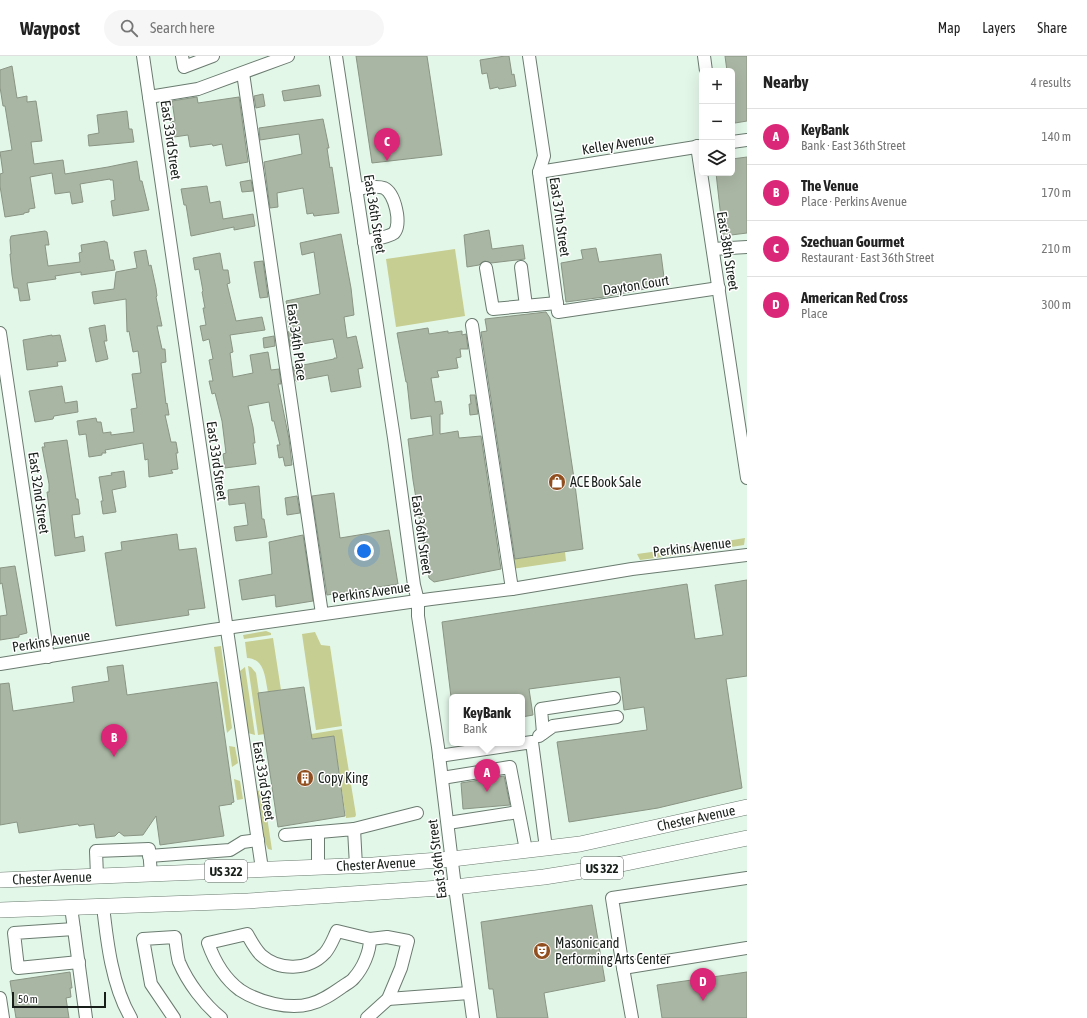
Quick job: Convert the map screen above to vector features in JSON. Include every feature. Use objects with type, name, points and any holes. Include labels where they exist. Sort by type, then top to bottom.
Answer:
[{"type":"main road","name":"Chester Avenue","points":[[0,880],[356,866],[452,859],[580,844],[747,807]]},
{"type":"main road","name":"Chester Avenue","points":[[0,910],[248,901],[455,887],[544,877],[614,866],[747,838]]},
{"type":"street","name":"East 33rd Street","points":[[143,56],[262,869]]},
{"type":"street","points":[[182,56],[184,67],[213,56]]},
{"type":"street","points":[[149,97],[198,89],[288,56]]},
{"type":"street","name":"East 36th Street","points":[[336,56],[414,585],[418,601],[418,616],[439,756],[473,1018]]},
{"type":"street","name":"East 37th Street","points":[[529,56],[544,156],[539,172],[558,307]]},
{"type":"street","points":[[704,56],[706,68]]},
{"type":"street","name":"East 34th Place","points":[[243,73],[322,614]]},
{"type":"street","points":[[735,142],[747,140]]},
{"type":"street","name":"Kelley Avenue","points":[[539,172],[699,146]]},
{"type":"street","name":"East 38th Street","points":[[703,176],[747,478]]},
{"type":"street","points":[[356,189],[378,186],[385,189],[390,193],[398,219],[398,227],[393,234],[364,242]]},
{"type":"street","points":[[713,250],[747,247]]},
{"type":"street","points":[[521,267],[526,306]]},
{"type":"street","name":"Dayton Court","points":[[486,268],[493,309],[526,306],[558,307],[719,288]]},
{"type":"street","points":[[472,325],[512,589]]},
{"type":"street","name":"East 32nd Street","points":[[0,333],[48,657]]},
{"type":"street","name":"Perkins Avenue","points":[[0,664],[322,614],[512,589],[632,569],[747,555]]},
{"type":"street","points":[[543,733],[541,709],[614,698]]},
{"type":"street","points":[[525,743],[532,742],[552,726],[617,718]]},
{"type":"street","points":[[532,742],[546,848]]},
{"type":"street","points":[[439,756],[505,746]]},
{"type":"street","points":[[442,778],[510,768],[526,850]]},
{"type":"street","points":[[448,823],[518,812]]},
{"type":"street","points":[[285,835],[354,828],[417,813]]},
{"type":"street","points":[[354,828],[356,866]]},
{"type":"street","points":[[318,832],[318,867]]},
{"type":"street","points":[[149,856],[230,850],[242,842],[258,840]]},
{"type":"street","points":[[97,876],[96,851],[149,849],[151,874]]},
{"type":"street","points":[[632,1018],[612,898],[747,878]]},
{"type":"street","points":[[103,906],[107,941],[117,984],[131,1018]]},
{"type":"street","points":[[71,907],[86,1018]]},
{"type":"street","points":[[74,929],[14,933],[18,968],[79,962]]},
{"type":"street","points":[[366,1018],[388,999],[401,968],[408,941],[387,937],[370,939],[336,931],[332,944],[319,958],[295,967],[284,967],[272,963],[260,954],[247,934],[208,943],[218,964],[240,990],[275,1005],[292,1006],[309,1005],[324,999],[354,979],[365,959],[370,946],[370,939]]},
{"type":"street","points":[[174,1018],[151,984],[143,939],[175,937],[179,961],[191,984],[208,1007],[221,1018]]},
{"type":"street","points":[[623,968],[747,948]]},
{"type":"street","points":[[388,999],[469,993]]},
{"type":"street","points":[[0,998],[3,1018]]},
{"type":"green space","points":[[455,249],[465,316],[396,327],[386,259]]},
{"type":"green space","points":[[745,538],[744,545],[712,550],[708,544]]},
{"type":"green space","points":[[695,546],[694,553],[640,560],[637,554]]},
{"type":"green space","points":[[565,552],[566,561],[512,569],[510,558],[515,557],[516,559]]},
{"type":"green space","points":[[266,631],[271,633],[271,635],[244,639],[243,635]]},
{"type":"green space","points":[[315,632],[321,645],[330,646],[342,726],[316,730],[302,634]]},
{"type":"green space","points":[[273,638],[281,690],[268,692],[265,675],[261,666],[253,659],[247,658],[245,642]]},
{"type":"green space","points":[[221,646],[232,728],[227,733],[214,647]]},
{"type":"green space","points":[[248,666],[251,667],[256,673],[265,734],[258,735]]},
{"type":"green space","points":[[245,667],[255,735],[248,733],[240,671]]},
{"type":"green space","points":[[342,729],[356,815],[355,817],[346,818],[334,736],[312,739],[311,734]]},
{"type":"green space","points":[[229,746],[235,747],[238,763],[232,767]]},
{"type":"green space","points":[[234,779],[240,781],[243,799],[237,800]]},
{"type":"green space","points":[[263,790],[272,850],[268,849],[265,842],[257,791]]},
{"type":"building","points":[[356,56],[427,56],[442,155],[372,163]]},
{"type":"building","points":[[509,56],[512,75],[514,74],[516,86],[490,89],[487,73],[482,74],[480,60]]},
{"type":"building","points":[[725,56],[747,56],[747,121],[735,123],[735,68],[727,68]]},
{"type":"building","points":[[12,66],[17,98],[27,96],[27,102],[36,101],[42,141],[31,142],[34,164],[63,160],[65,174],[137,161],[140,181],[142,181],[149,210],[113,216],[111,201],[115,200],[113,180],[110,179],[80,184],[83,202],[72,204],[70,192],[55,194],[52,173],[30,177],[35,208],[29,209],[29,212],[24,214],[5,217],[0,186],[0,174],[3,173],[0,152],[12,150],[5,106],[3,106],[0,87],[0,70]]},
{"type":"building","points":[[319,85],[321,96],[284,101],[282,91]]},
{"type":"building","points":[[263,94],[265,106],[256,108],[254,96]]},
{"type":"building","points":[[197,97],[198,103],[239,97],[248,162],[226,166],[222,144],[190,147],[188,135],[174,137],[171,122],[175,121],[172,101]]},
{"type":"building","points":[[127,111],[129,129],[132,129],[134,142],[89,146],[88,135],[99,133],[97,115]]},
{"type":"building","points":[[323,119],[329,148],[327,148],[330,168],[332,167],[339,213],[314,216],[313,213],[307,214],[303,188],[277,193],[278,207],[270,208],[264,162],[302,154],[299,134],[260,140],[259,128]]},
{"type":"building","points":[[747,157],[747,233],[723,236],[716,176],[735,176],[735,159]]},
{"type":"building","points":[[251,180],[253,191],[242,192],[240,182]]},
{"type":"building","points":[[207,186],[210,203],[220,201],[223,219],[253,214],[255,226],[234,230],[234,227],[191,236],[186,205],[184,205],[181,189]]},
{"type":"building","points":[[489,230],[492,249],[523,245],[525,259],[491,263],[485,261],[479,265],[467,267],[464,235]]},
{"type":"building","points":[[45,231],[47,232],[49,245],[45,245],[48,266],[80,262],[79,253],[82,252],[81,245],[105,241],[107,242],[110,260],[113,260],[115,270],[81,275],[81,272],[55,276],[56,279],[27,283],[30,300],[20,301],[18,288],[14,288],[12,275],[10,254],[11,236]]},
{"type":"building","points":[[341,234],[351,288],[354,315],[344,317],[347,338],[356,336],[363,368],[358,369],[361,387],[331,392],[328,375],[296,381],[293,367],[337,358],[333,339],[290,346],[288,332],[290,331],[287,316],[289,316],[286,301],[320,294],[314,252],[302,255],[300,243]]},
{"type":"building","points":[[596,248],[599,262],[661,254],[665,285],[604,297],[566,302],[561,263],[583,259],[581,250]]},
{"type":"building","points":[[146,250],[156,288],[156,297],[162,326],[157,326],[162,349],[165,349],[166,362],[161,363],[166,404],[167,403],[169,415],[165,415],[171,442],[176,442],[178,453],[176,453],[178,469],[171,470],[173,473],[149,477],[148,459],[145,460],[143,443],[105,450],[106,453],[102,453],[102,455],[89,457],[86,434],[79,435],[77,421],[96,418],[97,422],[101,422],[103,433],[111,432],[111,435],[134,432],[131,409],[137,408],[132,374],[141,373],[138,351],[133,352],[129,331],[127,332],[126,299],[94,304],[92,292],[114,289],[116,272],[137,268],[134,252]]},
{"type":"building","points":[[220,253],[223,270],[228,270],[230,283],[227,284],[236,321],[262,317],[265,330],[230,335],[233,352],[230,353],[233,377],[253,373],[250,355],[268,352],[271,370],[279,369],[281,384],[278,384],[289,439],[292,465],[285,466],[283,457],[279,458],[277,445],[280,445],[274,421],[272,421],[269,402],[248,406],[253,427],[255,443],[253,443],[256,464],[225,468],[223,454],[226,453],[222,421],[215,393],[212,394],[209,381],[213,381],[209,360],[213,359],[209,339],[203,341],[200,326],[206,325],[203,308],[205,308],[203,291],[199,269],[195,270],[193,258]]},
{"type":"building","points":[[263,261],[268,297],[260,298],[254,262]]},
{"type":"building","points":[[546,312],[550,318],[583,549],[515,559],[481,332],[487,331],[485,319]]},
{"type":"building","points":[[105,325],[107,341],[104,341],[108,359],[96,362],[89,328]]},
{"type":"building","points":[[428,328],[429,334],[448,331],[448,333],[462,331],[462,335],[466,334],[468,349],[460,349],[461,357],[456,358],[458,368],[437,371],[439,377],[431,378],[435,402],[441,401],[443,414],[440,414],[440,434],[458,431],[459,438],[481,436],[501,569],[434,582],[429,578],[408,439],[433,435],[431,416],[411,419],[407,382],[397,333]]},
{"type":"building","points":[[60,335],[66,361],[57,362],[58,366],[27,370],[23,340]]},
{"type":"building","points":[[274,336],[275,346],[264,348],[263,338]]},
{"type":"building","points":[[62,386],[65,403],[77,401],[78,412],[54,416],[53,419],[35,422],[29,391]]},
{"type":"building","points":[[470,395],[475,395],[478,414],[470,415]]},
{"type":"building","points":[[67,440],[76,499],[78,499],[80,514],[72,515],[75,538],[83,536],[85,551],[55,556],[47,492],[49,492],[49,484],[42,447],[45,447],[44,443]]},
{"type":"building","points":[[124,471],[126,487],[112,490],[116,512],[103,514],[101,501],[103,501],[99,477]]},
{"type":"building","points":[[259,486],[262,519],[264,519],[267,537],[236,541],[234,527],[248,525],[245,503],[229,505],[228,490]]},
{"type":"building","points":[[334,493],[340,538],[389,530],[398,584],[327,595],[312,496]]},
{"type":"building","points":[[297,496],[300,513],[287,515],[285,498]]},
{"type":"building","points":[[177,534],[179,550],[196,548],[205,608],[188,610],[189,615],[116,626],[105,553],[122,550],[121,542]]},
{"type":"building","points":[[303,535],[313,601],[276,607],[275,595],[242,600],[239,580],[272,574],[269,542]]},
{"type":"building","points":[[15,566],[27,633],[19,635],[19,637],[0,640],[0,616],[7,615],[2,583],[0,584],[0,568]]},
{"type":"building","points":[[747,580],[747,676],[726,679],[742,788],[658,808],[569,822],[557,742],[647,730],[644,707],[624,710],[620,677],[529,689],[533,715],[525,716],[525,694],[451,694],[442,622],[687,584],[695,639],[723,635],[715,585]]},
{"type":"building","points":[[123,665],[127,695],[217,682],[234,802],[231,803],[232,804],[219,806],[224,836],[160,845],[156,816],[143,835],[124,836],[119,832],[115,836],[96,838],[94,824],[79,826],[78,824],[19,833],[17,822],[0,825],[0,684],[9,683],[13,711],[74,702],[72,687],[109,681],[107,667]]},
{"type":"building","name":"Copy King","points":[[304,687],[312,739],[334,736],[345,816],[278,827],[258,693]]},
{"type":"building","points":[[504,776],[510,805],[463,809],[461,783]]},
{"type":"building","name":"Masonic and Performing Arts Center","points":[[592,905],[605,981],[544,993],[548,1018],[497,1018],[493,989],[489,989],[481,922]]},
{"type":"building","points":[[70,972],[72,988],[70,988],[71,997],[66,998],[69,1018],[16,1018],[10,981]]},
{"type":"building","points":[[747,972],[747,1018],[662,1018],[657,985]]},
{"type":"place","name":"Szechuan Gourmet","points":[[387,161]]},
{"type":"place","name":"ACE Book Sale","points":[[557,482]]},
{"type":"place","name":"The Venue","points":[[114,757]]},
{"type":"place","name":"Copy King","points":[[305,778]]},
{"type":"place","name":"KeyBank","points":[[487,792]]},
{"type":"place","name":"Masonic and Performing Arts Center","points":[[542,951]]},
{"type":"place","name":"American Red Cross","points":[[703,1001]]}]
